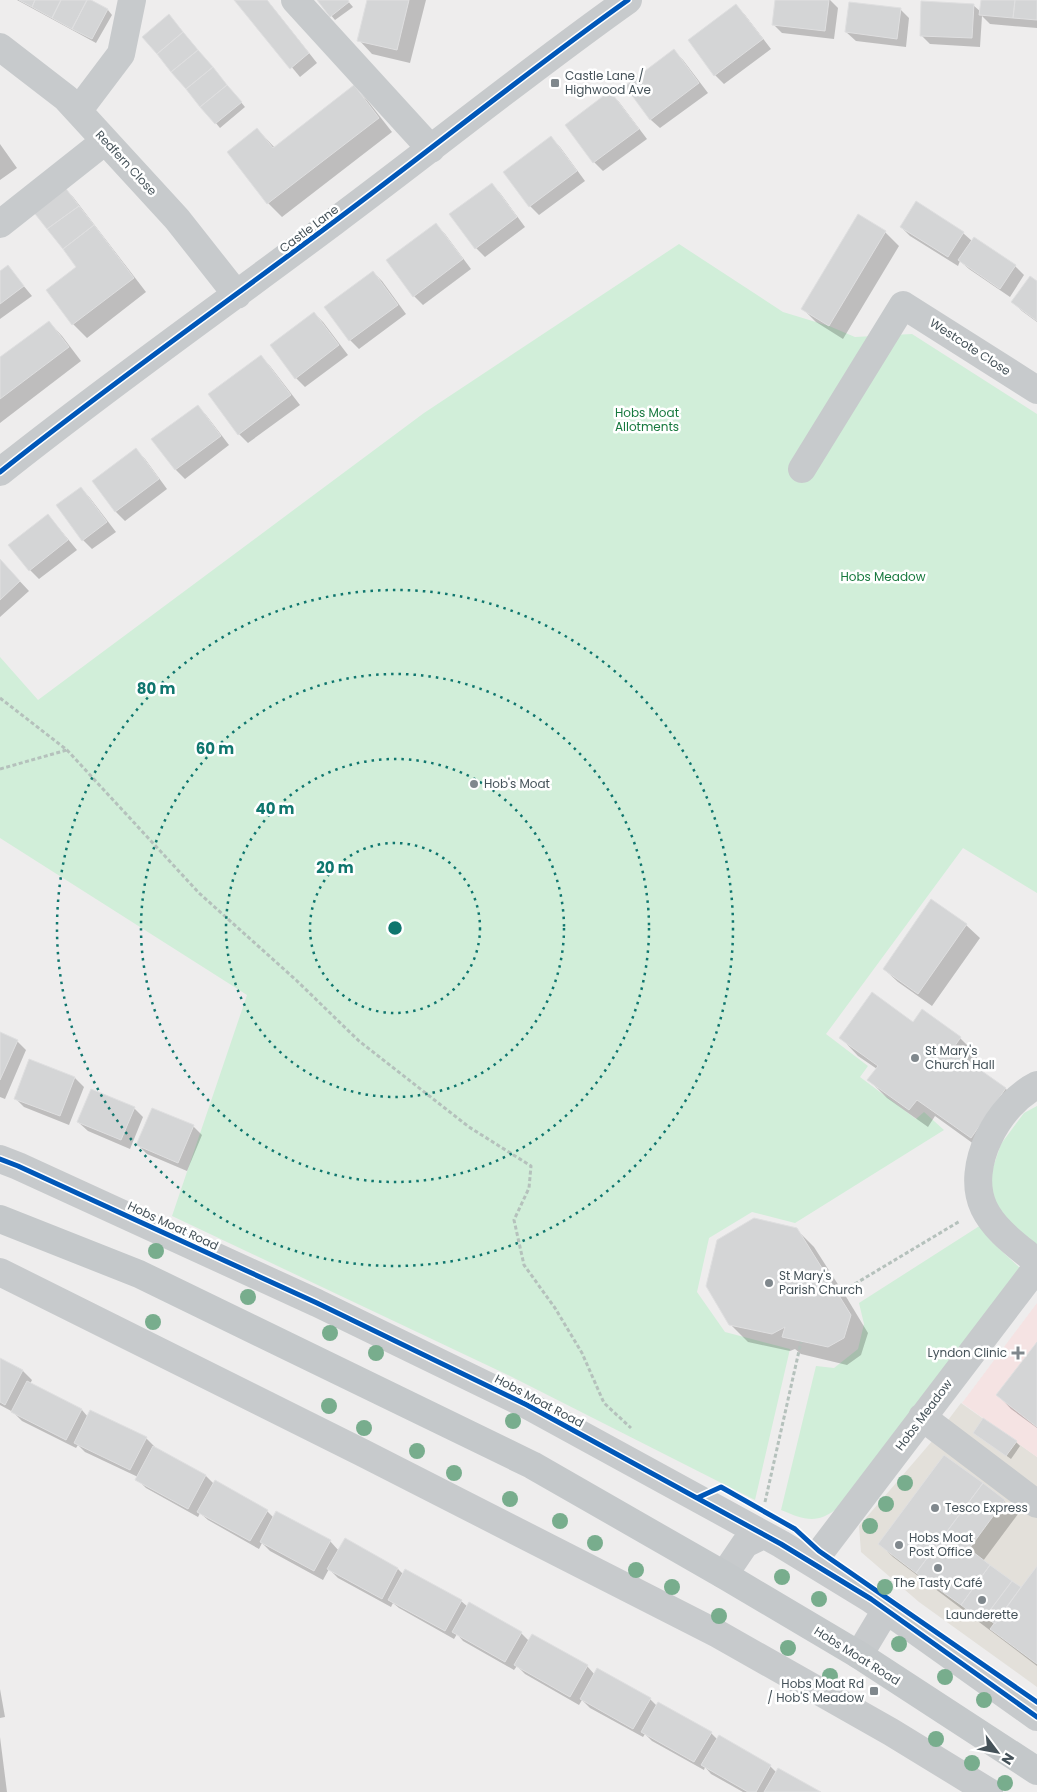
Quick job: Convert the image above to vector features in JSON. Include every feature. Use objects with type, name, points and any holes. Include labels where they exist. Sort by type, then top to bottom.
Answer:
[{"type":"main road","name":"Hobs Moat Road","points":[[0,1219],[139,1274],[532,1465],[724,1575],[858,1655],[1037,1772]]},
{"type":"street","points":[[78,111],[121,54],[132,0]]},
{"type":"street","points":[[295,0],[432,149]]},
{"type":"street","name":"Castle Lane","points":[[0,472],[103,392],[237,295],[432,149],[575,38],[628,0]]},
{"type":"street","name":"Redfern Close","points":[[0,47],[66,98],[177,219],[237,295]]},
{"type":"street","points":[[0,224],[106,141]]},
{"type":"street","name":"Westcote Close","points":[[802,469],[904,305],[1037,390]]},
{"type":"street","points":[[1037,1085],[1026,1090],[1011,1104],[987,1140],[979,1171],[983,1207],[995,1226],[1037,1262]]},
{"type":"street","name":"Hobs Moat Road","points":[[0,1159],[317,1303],[763,1523],[812,1563],[871,1599],[1037,1717]]},
{"type":"street","name":"Hobs Meadow","points":[[812,1563],[1037,1267]]},
{"type":"street","points":[[0,1272],[718,1634],[891,1732],[989,1792]]},
{"type":"street","points":[[922,1417],[1037,1504]]},
{"type":"street","points":[[724,1575],[745,1544],[763,1523]]},
{"type":"street","points":[[858,1655],[886,1610]]},
{"type":"path","points":[[0,698],[67,750],[199,893],[296,980],[359,1041],[469,1127],[531,1166],[529,1188],[514,1220],[524,1265],[555,1308],[582,1353],[604,1403],[632,1429]]},
{"type":"path","points":[[0,769],[67,750]]},
{"type":"path","points":[[838,1294],[983,1207]]},
{"type":"path","points":[[763,1523],[801,1342]]},
{"type":"shaded area","name":"Lyndon Clinic","points":[[1037,1303],[1037,1457],[962,1403]]},
{"type":"shaded area","points":[[961,1403],[1037,1457],[1037,1687],[919,1602],[861,1552],[859,1526],[933,1440]]},
{"type":"green space","name":"Hobs Moat Allotments","points":[[679,244],[783,312],[829,326],[855,337],[912,334],[1037,414],[1037,893],[963,848],[826,1034],[868,1066],[860,1077],[916,1119],[924,1112],[944,1130],[795,1223],[752,1212],[709,1238],[697,1292],[725,1332],[790,1349],[755,1500],[512,1377],[172,1216],[247,995],[0,838],[0,657],[38,700],[424,413]]},
{"type":"green space","points":[[1037,1106],[1037,1248],[998,1213],[989,1179],[1001,1144],[1024,1113]]},
{"type":"green space","points":[[981,1225],[991,1241],[1020,1268],[839,1507],[824,1516],[811,1519],[781,1510],[816,1366],[834,1368],[858,1349],[864,1324],[859,1303]]},
{"type":"building","points":[[19,0],[35,0],[32,7]]},
{"type":"building","points":[[35,0],[61,0],[52,18],[32,7]]},
{"type":"building","points":[[61,0],[87,0],[72,29],[52,18]]},
{"type":"building","points":[[87,0],[91,0],[108,9],[92,39],[72,29]]},
{"type":"building","points":[[234,0],[267,0],[309,53],[290,69]]},
{"type":"building","points":[[317,0],[348,0],[349,2],[330,17]]},
{"type":"building","points":[[367,0],[409,0],[397,50],[357,41]]},
{"type":"building","points":[[775,0],[829,0],[825,31],[772,25]]},
{"type":"building","points":[[981,0],[1015,0],[1013,18],[979,15]]},
{"type":"building","points":[[1015,0],[1037,0],[1037,20],[1013,18]]},
{"type":"building","points":[[921,1],[974,4],[972,38],[920,36]]},
{"type":"building","points":[[849,2],[901,8],[897,39],[845,32]]},
{"type":"building","points":[[736,4],[763,39],[714,76],[688,40]]},
{"type":"building","points":[[169,14],[183,32],[157,54],[142,37]]},
{"type":"building","points":[[183,32],[198,50],[171,72],[157,54]]},
{"type":"building","points":[[674,49],[699,83],[650,120],[625,86]]},
{"type":"building","points":[[198,50],[213,67],[186,89],[171,72]]},
{"type":"building","points":[[213,67],[227,85],[200,107],[186,89]]},
{"type":"building","points":[[227,85],[242,102],[215,124],[200,107]]},
{"type":"building","points":[[354,85],[379,118],[267,204],[227,152],[257,128],[273,148]]},
{"type":"building","points":[[610,91],[639,129],[593,163],[565,125]]},
{"type":"building","points":[[551,136],[577,171],[529,207],[503,172]]},
{"type":"building","points":[[492,183],[517,217],[475,249],[449,214]]},
{"type":"building","points":[[64,186],[79,206],[47,229],[32,210]]},
{"type":"building","points":[[916,201],[964,232],[948,257],[900,227]]},
{"type":"building","points":[[79,206],[94,225],[63,249],[47,229]]},
{"type":"building","points":[[858,214],[886,231],[829,326],[801,309]]},
{"type":"building","points":[[436,223],[463,259],[413,297],[386,260]]},
{"type":"building","points":[[94,225],[134,278],[72,325],[46,290],[76,267],[63,249]]},
{"type":"building","points":[[974,237],[1016,265],[1000,289],[958,260]]},
{"type":"building","points":[[8,265],[24,286],[0,304],[0,271]]},
{"type":"building","points":[[373,271],[398,305],[349,341],[324,307]]},
{"type":"building","points":[[1030,276],[1037,281],[1037,321],[1011,302]]},
{"type":"building","points":[[314,312],[339,345],[295,379],[270,345]]},
{"type":"building","points":[[49,321],[69,347],[0,399],[0,357]]},
{"type":"building","points":[[261,355],[291,395],[238,435],[208,394]]},
{"type":"building","points":[[198,405],[221,436],[175,470],[151,439]]},
{"type":"building","points":[[136,448],[159,479],[115,512],[92,481]]},
{"type":"building","points":[[81,487],[107,522],[82,541],[56,505]]},
{"type":"building","points":[[48,514],[68,540],[29,571],[8,545]]},
{"type":"building","points":[[0,559],[20,581],[0,600]]},
{"type":"building","points":[[931,899],[967,924],[918,994],[883,969]]},
{"type":"building","name":"St Mary's Church Hall","points":[[872,992],[913,1022],[922,1009],[961,1037],[952,1050],[1006,1088],[971,1138],[917,1100],[909,1110],[867,1080],[878,1066],[839,1038]]},
{"type":"building","points":[[0,1032],[18,1040],[0,1080]]},
{"type":"building","points":[[29,1059],[75,1077],[60,1116],[14,1099]]},
{"type":"building","points":[[91,1089],[135,1107],[121,1140],[77,1122]]},
{"type":"building","points":[[152,1108],[194,1125],[178,1163],[136,1145]]},
{"type":"building","name":"St Mary's Parish Church","points":[[754,1218],[797,1228],[822,1268],[818,1281],[827,1276],[851,1315],[844,1338],[828,1347],[782,1337],[785,1327],[772,1334],[729,1325],[706,1286],[717,1240]]},
{"type":"building","points":[[1037,1342],[1037,1427],[996,1395]]},
{"type":"building","points":[[0,1358],[23,1370],[5,1405],[0,1402]]},
{"type":"building","points":[[27,1381],[82,1409],[66,1440],[11,1412]]},
{"type":"building","points":[[90,1410],[147,1437],[130,1470],[74,1443]]},
{"type":"building","points":[[983,1418],[1017,1441],[1006,1456],[973,1433]]},
{"type":"building","points":[[153,1446],[206,1475],[188,1509],[135,1480]]},
{"type":"building","name":"Tesco Express","points":[[944,1455],[983,1483],[916,1573],[878,1544]]},
{"type":"building","points":[[215,1480],[268,1510],[250,1541],[197,1512]]},
{"type":"building","points":[[983,1483],[1005,1500],[969,1549],[990,1565],[961,1605],[916,1573]]},
{"type":"building","points":[[276,1511],[331,1540],[314,1571],[260,1542]]},
{"type":"building","points":[[345,1538],[398,1568],[382,1599],[327,1569]]},
{"type":"building","points":[[990,1565],[1012,1581],[982,1621],[961,1605]]},
{"type":"building","points":[[1037,1566],[1037,1664],[990,1629]]},
{"type":"building","points":[[405,1569],[462,1600],[445,1631],[388,1600]]},
{"type":"building","points":[[1012,1581],[1021,1587],[995,1624],[985,1617]]},
{"type":"building","points":[[469,1602],[522,1632],[505,1662],[452,1632]]},
{"type":"building","points":[[532,1634],[588,1665],[570,1697],[514,1665]]},
{"type":"building","points":[[597,1668],[651,1698],[633,1729],[580,1699]]},
{"type":"building","points":[[658,1702],[712,1732],[694,1762],[641,1732]]},
{"type":"building","points":[[719,1735],[771,1765],[756,1792],[748,1792],[701,1765]]},
{"type":"building","points":[[778,1768],[821,1792],[764,1792]]},
{"type":"cycle path","points":[[0,472],[166,345],[335,221],[628,0]]},
{"type":"cycle path","points":[[0,1159],[317,1303],[527,1405],[781,1544],[871,1599],[1037,1717]]},
{"type":"cycle path","points":[[697,1498],[721,1487],[795,1529],[819,1551],[1037,1702]]},
{"type":"place","name":"Castle Lane / Highwood Ave","points":[[555,83]]},
{"type":"place","name":"Hob's Moat","points":[[474,784]]},
{"type":"place","name":"St Mary's Church Hall","points":[[915,1058]]},
{"type":"place","name":"St Mary's Parish Church","points":[[769,1283]]},
{"type":"place","name":"Lyndon Clinic","points":[[1018,1353]]},
{"type":"place","name":"Tesco Express","points":[[935,1508]]},
{"type":"place","name":"Hobs Moat Post Office","points":[[899,1545]]},
{"type":"place","name":"The Tasty Café","points":[[938,1568]]},
{"type":"place","name":"Launderette","points":[[982,1600]]},
{"type":"place","name":"Hobs Moat Rd / Hob'S Meadow","points":[[874,1691]]}]
